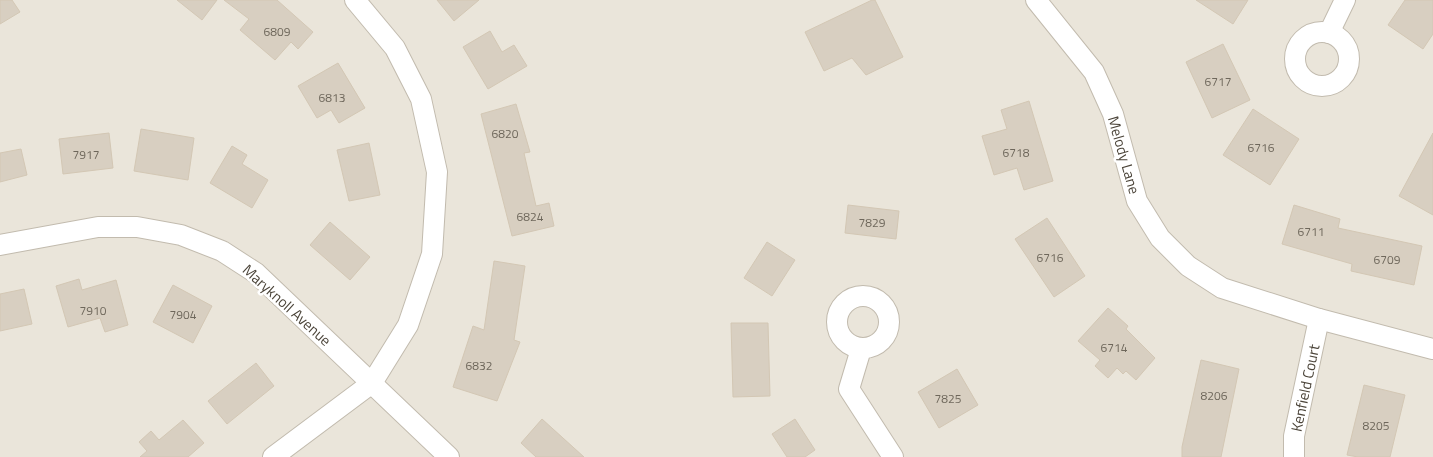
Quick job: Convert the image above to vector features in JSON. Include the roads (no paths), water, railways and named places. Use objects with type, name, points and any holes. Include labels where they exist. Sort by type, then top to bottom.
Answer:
[{"type":"street","points":[[273,457],[372,383],[408,325],[432,254],[437,172],[421,99],[395,48],[355,0]]},
{"type":"street","name":"Melody Lane","points":[[1036,0],[1094,72],[1113,114],[1137,201],[1160,238],[1188,266],[1222,288],[1319,319],[1433,349]]},
{"type":"street","points":[[1329,33],[1345,0]]},
{"type":"street","name":"Maryknoll Avenue","points":[[0,245],[98,227],[137,227],[181,235],[222,251],[256,273],[449,457]]},
{"type":"street","name":"Kenfield Court","points":[[1294,457],[1294,436],[1319,319]]},
{"type":"street","points":[[861,349],[849,389],[893,457]]}]
